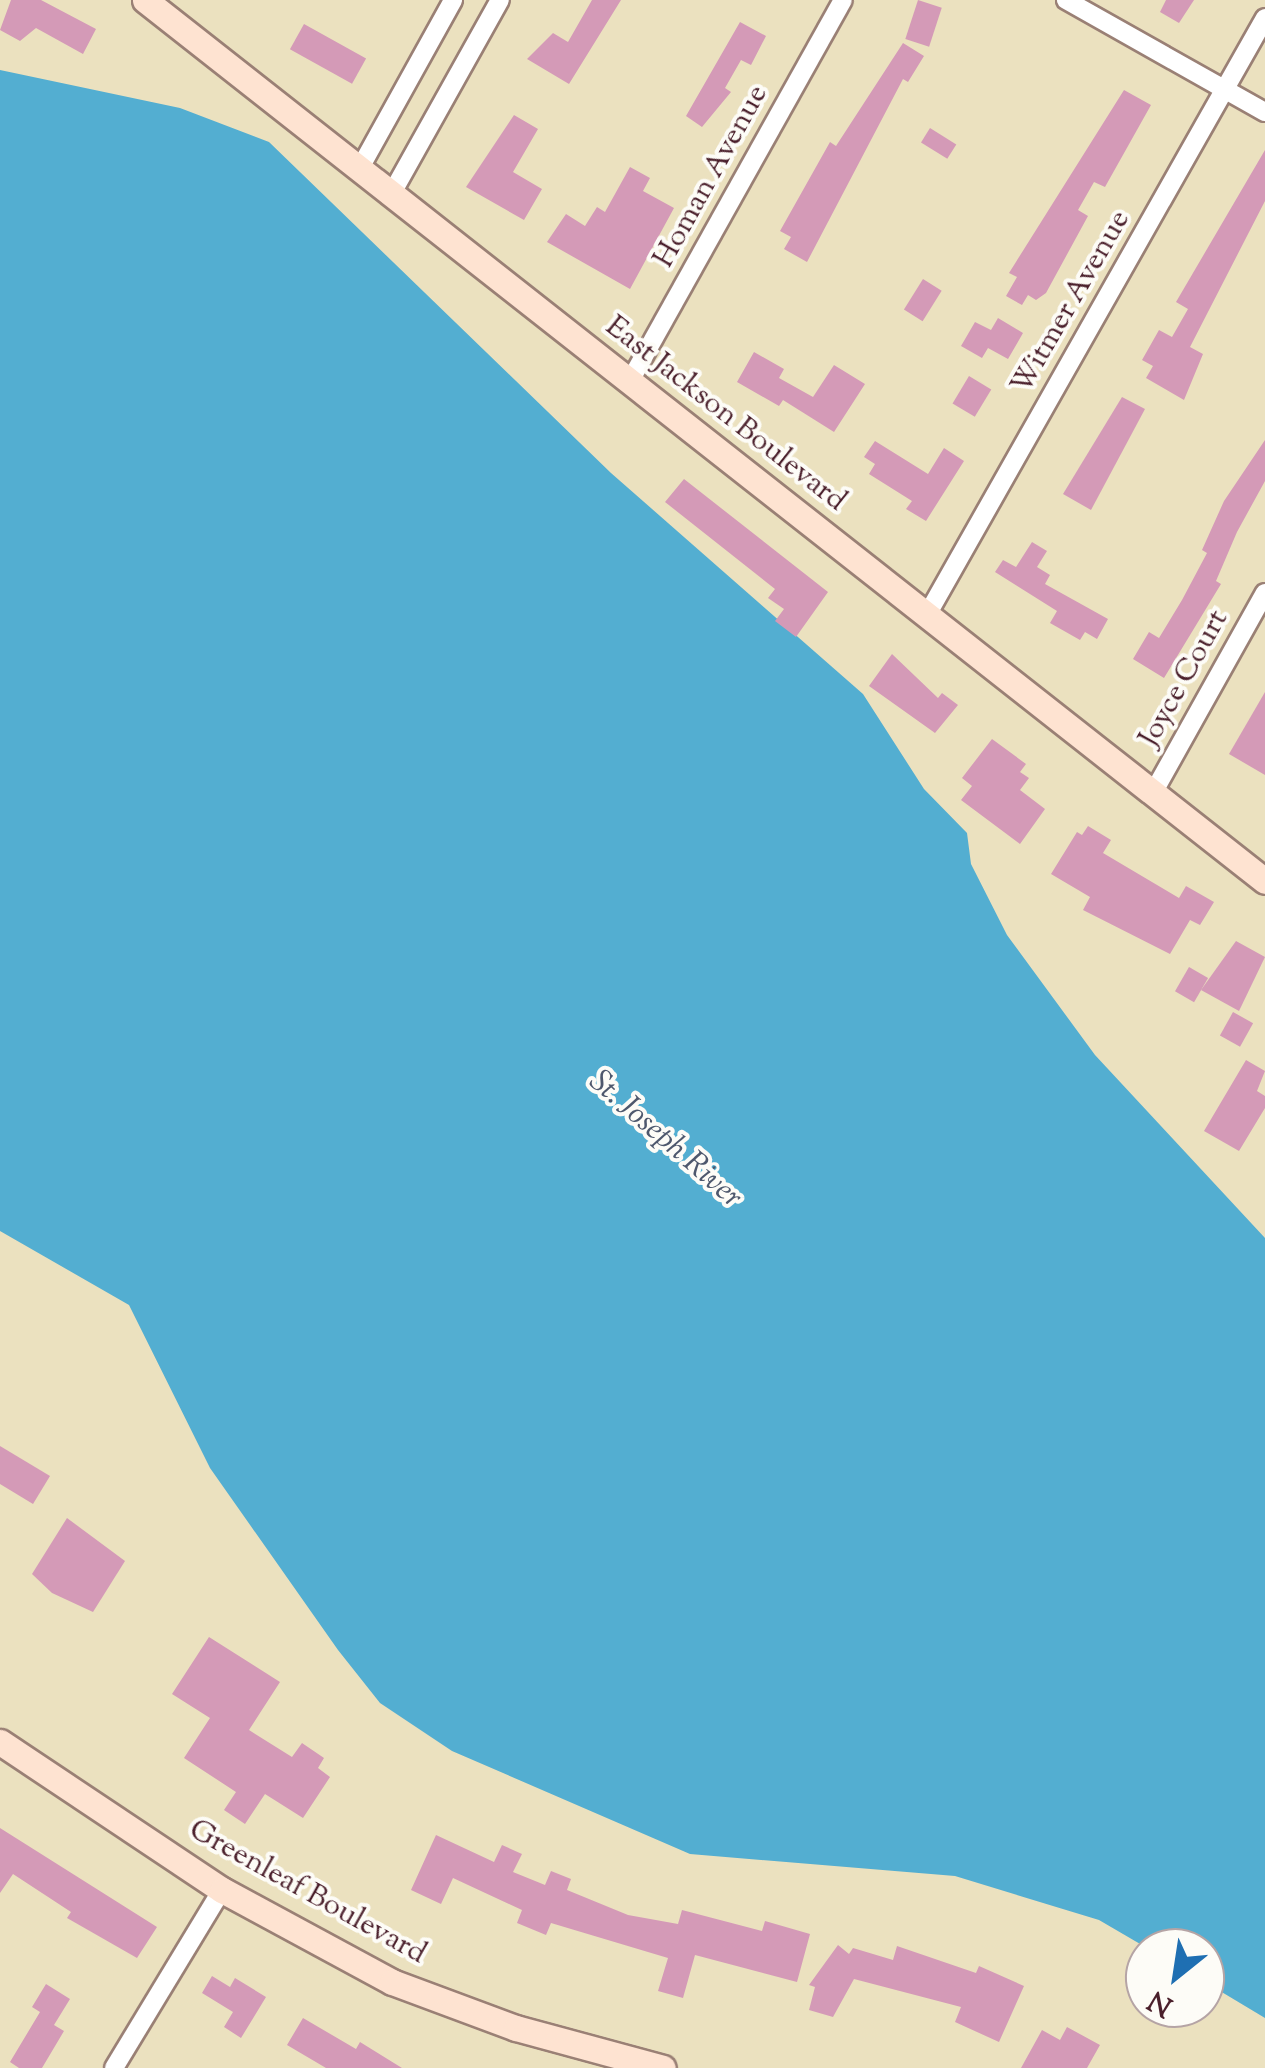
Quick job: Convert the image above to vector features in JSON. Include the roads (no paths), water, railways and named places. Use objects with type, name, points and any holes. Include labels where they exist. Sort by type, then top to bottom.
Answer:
[{"type":"main road","name":"East Jackson Boulevard","points":[[145,0],[1265,881]]},
{"type":"main road","name":"Greenleaf Boulevard","points":[[0,1742],[222,1890],[392,1982],[516,2028],[663,2068]]},
{"type":"street","points":[[360,168],[453,0]]},
{"type":"street","points":[[392,194],[500,0]]},
{"type":"street","name":"Homan Avenue","points":[[630,381],[842,0]]},
{"type":"street","points":[[1066,0],[1265,112]]},
{"type":"street","name":"Witmer Avenue","points":[[927,615],[1265,18]]},
{"type":"street","name":"Joyce Court","points":[[1153,793],[1265,593]]},
{"type":"street","points":[[114,2068],[222,1890]]},
{"type":"water","name":"St. Joseph River","points":[[0,70],[180,108],[269,142],[611,473],[863,694],[924,789],[967,833],[971,864],[1007,935],[1095,1055],[1265,1238],[1265,2018],[1225,1994],[1225,1928],[1125,1928],[1125,1935],[1099,1920],[955,1876],[690,1854],[452,1751],[380,1703],[338,1650],[210,1468],[129,1305],[0,1231]]}]
